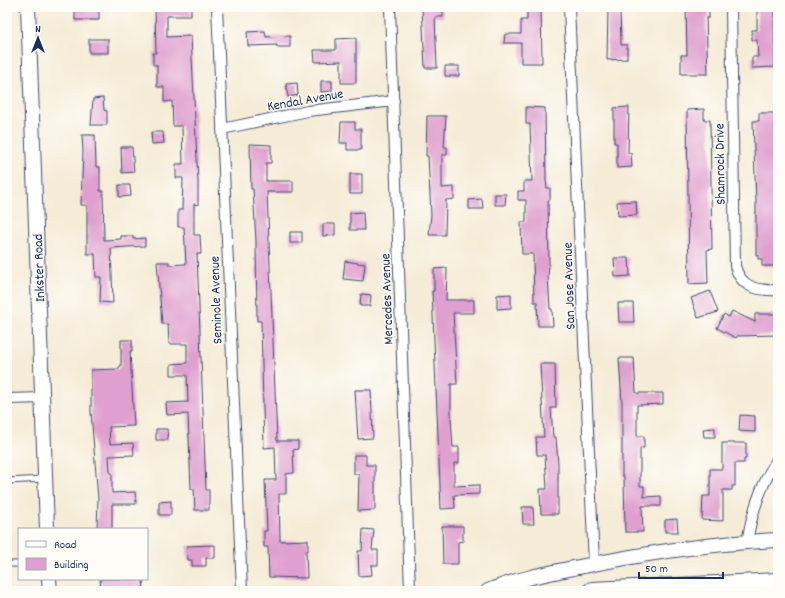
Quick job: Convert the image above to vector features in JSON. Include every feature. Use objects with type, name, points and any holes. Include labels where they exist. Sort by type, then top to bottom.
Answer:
[{"type":"highway","points":[[592,591],[778,582]]},
{"type":"main road","name":"Inkster Road","points":[[28,7],[47,528]]},
{"type":"main road","points":[[488,591],[556,572],[676,549],[778,540]]},
{"type":"main road","points":[[49,580],[50,591]]},
{"type":"street","name":"Seminole Avenue","points":[[217,7],[242,591]]},
{"type":"street","name":"Mercedes Avenue","points":[[390,7],[410,591]]},
{"type":"street","name":"San Jose Avenue","points":[[569,7],[594,564]]},
{"type":"street","name":"Shamrock Drive","points":[[731,7],[735,266],[737,273],[746,285],[762,291],[778,290]]},
{"type":"street","name":"Kendal Avenue","points":[[222,129],[308,111],[394,101]]},
{"type":"street","points":[[7,399],[43,398]]},
{"type":"street","points":[[747,542],[755,505],[762,486],[778,458]]},
{"type":"lane","points":[[7,481],[46,479]]},
{"type":"lane","points":[[7,564],[18,564]]},
{"type":"building","points":[[75,7],[99,7],[99,20],[75,20]]},
{"type":"building","points":[[155,7],[191,7],[191,16],[167,16],[167,37],[191,36],[198,182],[198,205],[194,204],[194,235],[200,235],[201,254],[197,254],[206,490],[209,490],[209,510],[195,510],[194,489],[191,489],[188,414],[167,415],[166,403],[188,402],[187,375],[171,375],[171,364],[187,363],[187,344],[169,344],[168,324],[162,324],[157,262],[169,262],[169,265],[186,264],[184,227],[178,227],[178,210],[182,210],[183,178],[176,178],[176,164],[183,164],[182,126],[173,126],[172,101],[164,102],[164,87],[157,87],[157,65],[153,65],[153,53],[156,53]]},
{"type":"building","points":[[422,7],[443,7],[443,17],[435,17],[437,68],[425,68]]},
{"type":"building","points":[[527,7],[541,7],[542,63],[521,63],[521,43],[504,43],[505,34],[521,34],[521,20],[527,20]]},
{"type":"building","points":[[608,7],[620,7],[621,45],[627,45],[627,59],[607,60]]},
{"type":"building","points":[[686,7],[709,7],[709,18],[706,18],[708,74],[681,74],[681,55],[687,55]]},
{"type":"building","points":[[757,7],[774,7],[775,67],[752,68],[752,57],[758,57],[757,40],[752,40],[752,30],[757,30]]},
{"type":"building","points":[[265,31],[266,37],[290,36],[290,47],[277,47],[277,45],[248,46],[247,32]]},
{"type":"building","points":[[356,38],[356,83],[341,83],[341,61],[315,62],[314,50],[336,50],[336,39]]},
{"type":"building","points":[[89,39],[108,39],[108,53],[89,53]]},
{"type":"building","points":[[445,66],[459,66],[459,76],[445,76]]},
{"type":"building","points":[[321,81],[332,81],[332,91],[321,92]]},
{"type":"building","points":[[297,83],[298,95],[288,97],[286,84]]},
{"type":"building","points":[[103,98],[104,110],[107,111],[107,125],[91,125],[93,99]]},
{"type":"building","points":[[526,107],[545,108],[546,181],[547,188],[550,188],[550,200],[548,200],[548,276],[550,309],[552,309],[553,326],[538,326],[537,302],[534,302],[533,254],[522,254],[521,222],[526,222],[526,200],[518,200],[518,191],[524,191],[524,181],[532,181],[530,124],[526,124]]},
{"type":"building","points":[[629,107],[628,153],[631,153],[632,167],[617,168],[617,143],[614,143],[614,108]]},
{"type":"building","points":[[704,109],[704,120],[710,120],[712,249],[707,250],[708,283],[689,284],[687,110]]},
{"type":"building","points":[[759,113],[775,113],[776,164],[778,164],[778,266],[762,266],[762,259],[758,259],[758,255],[756,255],[753,121],[759,121]]},
{"type":"building","points":[[427,116],[446,116],[444,147],[447,147],[447,155],[442,155],[442,188],[454,187],[454,199],[446,200],[445,235],[429,235],[431,215],[428,156],[426,156]]},
{"type":"building","points":[[341,122],[355,122],[355,129],[361,129],[361,150],[347,150],[347,143],[340,143]]},
{"type":"building","points":[[151,132],[163,132],[164,143],[152,144]]},
{"type":"building","points":[[82,135],[95,135],[96,167],[100,167],[100,191],[103,191],[104,240],[121,239],[121,236],[133,236],[133,239],[145,238],[145,246],[111,248],[113,303],[100,302],[101,277],[96,277],[95,254],[87,254],[87,205],[81,205],[83,151]]},
{"type":"building","points":[[250,144],[271,145],[271,163],[266,163],[266,181],[293,181],[293,192],[267,192],[277,441],[298,441],[298,449],[293,450],[294,473],[286,474],[286,494],[279,494],[280,541],[308,540],[308,551],[306,551],[307,578],[269,577],[268,547],[264,547],[264,531],[267,531],[265,480],[276,480],[275,447],[264,448],[261,321],[257,321],[256,241],[253,189],[251,189]]},
{"type":"building","points":[[121,147],[132,147],[134,172],[122,173]]},
{"type":"building","points":[[350,174],[362,174],[362,194],[350,194]]},
{"type":"building","points":[[119,185],[130,185],[131,196],[119,197]]},
{"type":"building","points":[[495,194],[506,194],[505,205],[495,205]]},
{"type":"building","points":[[482,199],[483,209],[469,209],[469,200]]},
{"type":"building","points":[[636,201],[637,215],[618,216],[617,202]]},
{"type":"building","points":[[363,212],[364,230],[350,230],[350,213]]},
{"type":"building","points":[[323,224],[335,224],[335,235],[323,236]]},
{"type":"building","points":[[290,232],[302,232],[302,243],[290,243]]},
{"type":"building","points":[[614,258],[629,258],[630,276],[615,277]]},
{"type":"building","points":[[345,261],[365,264],[363,281],[343,279]]},
{"type":"building","points":[[447,268],[446,300],[474,300],[474,313],[453,313],[457,384],[451,384],[451,419],[453,447],[459,447],[459,463],[454,463],[454,486],[479,485],[479,494],[454,495],[455,508],[441,509],[432,291],[434,291],[434,269]]},
{"type":"building","points":[[710,291],[718,312],[698,318],[691,298]]},
{"type":"building","points":[[361,294],[371,295],[370,306],[360,306]]},
{"type":"building","points":[[511,294],[511,308],[497,309],[497,295]]},
{"type":"building","points":[[618,303],[633,303],[634,322],[619,322]]},
{"type":"building","points":[[732,311],[755,322],[755,314],[778,314],[778,335],[737,336],[736,338],[717,328],[724,314],[729,317]]},
{"type":"building","points":[[121,340],[132,340],[132,351],[130,351],[134,426],[109,427],[110,444],[133,443],[134,455],[109,456],[110,473],[112,473],[112,493],[135,492],[136,504],[112,504],[112,528],[97,528],[98,499],[91,412],[91,370],[119,369],[121,366]]},
{"type":"building","points":[[619,358],[634,358],[636,393],[663,393],[663,404],[637,405],[637,436],[644,436],[644,448],[640,448],[640,486],[644,486],[644,497],[661,496],[661,506],[642,506],[643,532],[625,532],[624,476],[622,476],[622,403]]},
{"type":"building","points":[[540,364],[555,364],[556,408],[551,408],[553,437],[556,437],[558,464],[558,514],[541,514],[540,489],[547,489],[545,455],[537,455],[536,437],[544,437]]},
{"type":"building","points":[[355,390],[371,390],[373,438],[358,439]]},
{"type":"building","points":[[740,415],[755,416],[755,432],[739,431]]},
{"type":"building","points":[[715,428],[715,437],[704,437],[703,429]]},
{"type":"building","points":[[156,429],[167,429],[168,440],[156,440]]},
{"type":"building","points":[[722,443],[746,443],[746,459],[744,459],[744,463],[735,463],[735,486],[732,486],[732,490],[723,490],[723,521],[702,520],[703,496],[710,496],[710,469],[722,469]]},
{"type":"building","points":[[354,455],[366,455],[366,465],[375,465],[375,510],[358,511],[359,474],[354,474]]},
{"type":"building","points":[[171,501],[171,515],[159,515],[159,502]]},
{"type":"building","points":[[522,507],[533,507],[534,524],[523,524]]},
{"type":"building","points":[[677,519],[678,532],[665,532],[665,520]]},
{"type":"building","points":[[442,526],[463,526],[463,541],[458,542],[458,564],[443,564]]},
{"type":"building","points":[[363,529],[374,530],[372,550],[378,550],[378,565],[371,565],[372,575],[359,576],[358,551],[362,551]]},
{"type":"building","points":[[215,545],[215,558],[206,558],[206,566],[192,566],[192,560],[188,560],[187,546]]},
{"type":"building","points":[[100,580],[143,580],[144,591],[101,591]]}]
